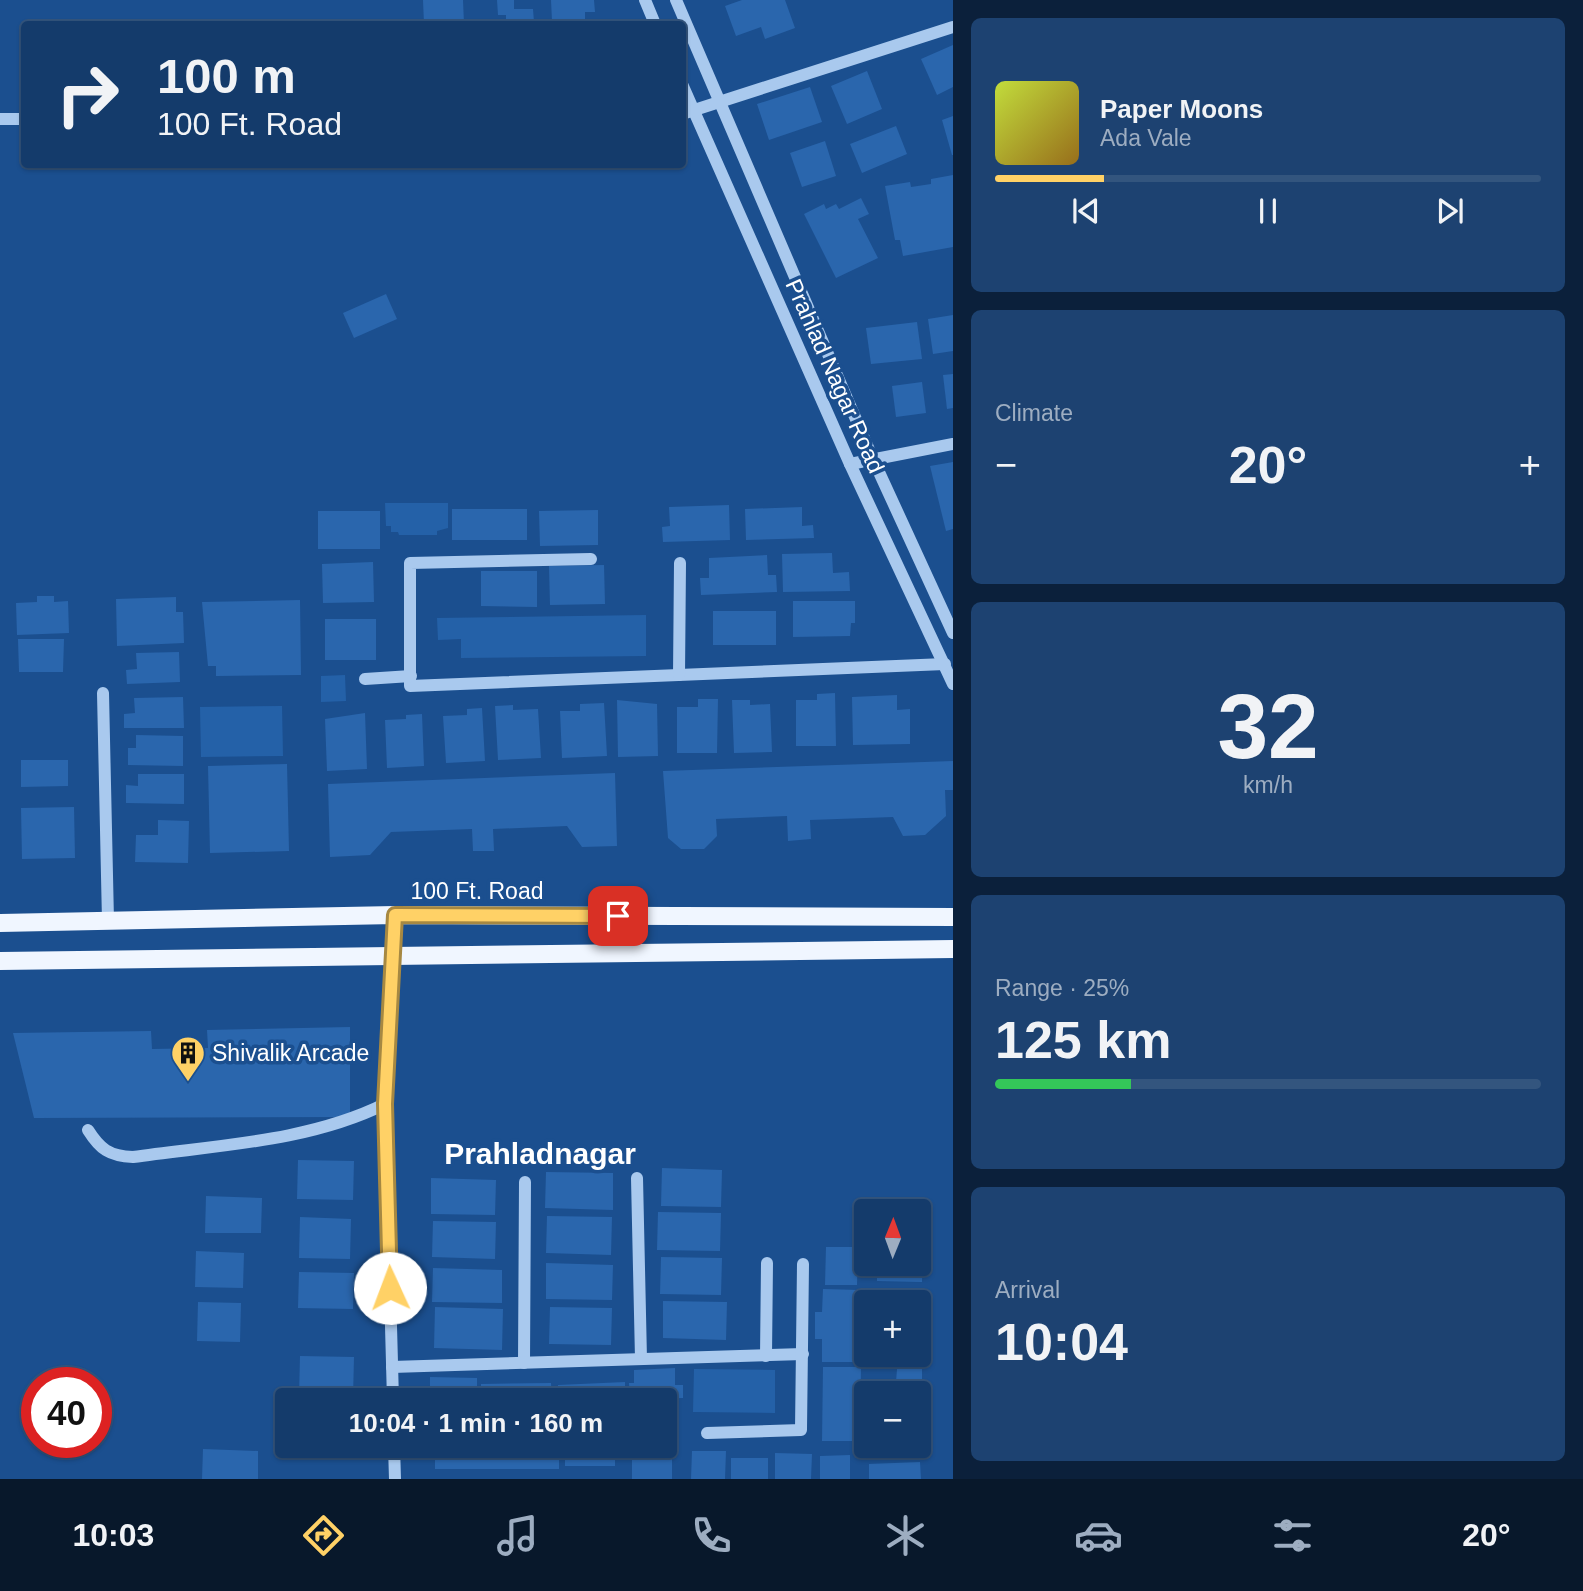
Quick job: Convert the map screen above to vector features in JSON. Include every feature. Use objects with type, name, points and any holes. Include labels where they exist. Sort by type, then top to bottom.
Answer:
[{"type":"main road","name":"100 Ft. Road","points":[[0,923],[395,915],[953,917]]},
{"type":"main road","points":[[0,961],[953,949]]},
{"type":"street","points":[[645,0],[654,21]]},
{"type":"street","points":[[676,0],[685,21]]},
{"type":"street","points":[[686,22],[873,460],[953,633]]},
{"type":"street","points":[[688,112],[953,27]]},
{"type":"street","name":"Prahlad Nagar Road","points":[[688,112],[953,684]]},
{"type":"street","points":[[0,119],[21,119]]},
{"type":"street","points":[[850,464],[953,444]]},
{"type":"street","points":[[591,559],[410,563],[410,687],[945,664]]},
{"type":"street","points":[[679,675],[680,563]]},
{"type":"street","points":[[365,679],[411,676]]},
{"type":"street","points":[[103,693],[108,921]]},
{"type":"street","points":[[393,1388],[385,1104],[395,915]]},
{"type":"street","points":[[88,1130],[99,1147],[113,1156],[133,1157],[302,1133],[355,1119],[385,1104]]},
{"type":"street","points":[[637,1178],[640,1359]]},
{"type":"street","points":[[524,1363],[526,1182]]},
{"type":"street","points":[[766,1356],[767,1263]]},
{"type":"street","points":[[707,1433],[801,1430],[803,1264]]},
{"type":"street","points":[[392,1367],[803,1354]]},
{"type":"street","points":[[394,1458],[395,1479]]},
{"type":"shaded area","points":[[385,503],[448,503],[448,528],[437,531],[437,535],[399,535],[398,532],[391,532],[391,526],[386,526]]},
{"type":"shaded area","points":[[646,615],[646,656],[461,658],[461,639],[438,640],[437,618]]},
{"type":"shaded area","points":[[345,675],[346,701],[321,702],[321,676]]},
{"type":"shaded area","points":[[282,706],[283,756],[201,757],[200,707]]},
{"type":"shaded area","points":[[694,1369],[775,1370],[775,1413],[693,1412]]},
{"type":"building","points":[[423,0],[463,0],[464,21],[424,21]]},
{"type":"building","points":[[497,0],[514,0],[514,9],[533,9],[534,21],[506,21],[506,15],[498,15]]},
{"type":"building","points":[[551,0],[594,0],[595,12],[585,12],[585,20],[552,21]]},
{"type":"building","points":[[742,0],[785,0],[795,28],[765,39],[761,27],[736,36],[725,6]]},
{"type":"building","points":[[953,45],[953,87],[937,95],[921,59]]},
{"type":"building","points":[[867,71],[882,109],[847,124],[831,86]]},
{"type":"building","points":[[810,87],[822,122],[769,140],[757,104]]},
{"type":"building","points":[[953,116],[953,155],[952,155],[942,120]]},
{"type":"building","points":[[896,126],[907,154],[862,173],[850,144]]},
{"type":"building","points":[[825,141],[836,176],[802,187],[790,153]]},
{"type":"building","points":[[953,175],[953,247],[903,256],[900,240],[895,240],[885,186],[910,182],[911,187],[931,184],[931,179]]},
{"type":"building","points":[[861,198],[869,214],[858,219],[878,258],[836,278],[804,214],[824,204],[826,209],[836,204],[839,209]]},
{"type":"building","points":[[386,294],[397,319],[354,338],[343,313]]},
{"type":"building","points":[[953,315],[953,351],[933,354],[928,319]]},
{"type":"building","points":[[917,322],[922,359],[871,364],[866,328]]},
{"type":"building","points":[[953,374],[953,408],[947,409],[943,375]]},
{"type":"building","points":[[922,382],[926,413],[896,417],[892,386]]},
{"type":"building","points":[[953,462],[953,529],[946,531],[930,466]]},
{"type":"building","points":[[729,505],[730,540],[663,542],[662,527],[670,526],[669,507]]},
{"type":"building","points":[[802,507],[802,526],[813,525],[814,538],[746,540],[745,509]]},
{"type":"building","points":[[452,509],[527,509],[527,540],[452,540]]},
{"type":"building","points":[[598,510],[598,545],[540,546],[539,511]]},
{"type":"building","points":[[318,511],[380,511],[380,549],[318,549]]},
{"type":"building","points":[[832,553],[833,573],[849,572],[850,591],[783,592],[782,554]]},
{"type":"building","points":[[767,555],[768,575],[776,575],[777,592],[701,595],[700,578],[709,578],[709,558]]},
{"type":"building","points":[[373,562],[374,602],[323,603],[322,564]]},
{"type":"building","points":[[604,565],[605,604],[550,605],[549,566]]},
{"type":"building","points":[[481,571],[537,571],[537,607],[481,606]]},
{"type":"building","points":[[37,596],[54,596],[54,602],[68,601],[69,633],[17,635],[16,603],[37,602]]},
{"type":"building","points":[[176,597],[176,612],[183,612],[184,643],[117,646],[116,599]]},
{"type":"building","points":[[300,600],[301,675],[216,676],[216,666],[208,666],[202,602]]},
{"type":"building","points":[[793,601],[855,601],[855,623],[851,623],[850,636],[793,637]]},
{"type":"building","points":[[713,611],[776,611],[776,645],[713,645]]},
{"type":"building","points":[[325,619],[376,619],[376,660],[325,660]]},
{"type":"building","points":[[18,639],[64,639],[63,672],[19,672]]},
{"type":"building","points":[[179,652],[180,682],[127,684],[126,670],[137,669],[136,653]]},
{"type":"building","points":[[835,693],[836,746],[796,746],[796,700],[817,700],[817,694]]},
{"type":"building","points":[[897,695],[897,710],[910,709],[910,744],[853,745],[852,697]]},
{"type":"building","points":[[183,697],[184,728],[124,728],[124,714],[135,713],[134,698]]},
{"type":"building","points":[[698,699],[718,699],[717,753],[677,753],[677,707],[698,707]]},
{"type":"building","points":[[617,700],[657,704],[658,756],[618,757]]},
{"type":"building","points":[[732,700],[750,700],[750,705],[770,704],[772,752],[734,753]]},
{"type":"building","points":[[604,703],[607,756],[562,758],[560,711],[580,711],[580,704]]},
{"type":"building","points":[[513,705],[513,710],[538,709],[541,758],[498,760],[495,706]]},
{"type":"building","points":[[482,708],[485,761],[446,763],[443,716],[467,715],[467,709]]},
{"type":"building","points":[[365,713],[367,769],[327,771],[325,719]]},
{"type":"building","points":[[422,714],[424,766],[387,768],[385,720],[406,719],[406,715]]},
{"type":"building","points":[[136,735],[183,736],[183,766],[128,765],[128,748],[136,748]]},
{"type":"building","points":[[21,760],[68,760],[68,786],[21,787]]},
{"type":"building","points":[[953,761],[953,790],[945,790],[946,816],[925,835],[903,836],[893,817],[810,820],[811,839],[788,841],[787,816],[716,819],[717,836],[704,849],[681,849],[668,838],[663,771]]},
{"type":"building","points":[[287,764],[289,851],[210,853],[208,766]]},
{"type":"building","points":[[615,773],[617,846],[582,847],[567,826],[493,829],[494,851],[473,851],[472,829],[391,832],[370,855],[330,857],[328,784]]},
{"type":"building","points":[[138,774],[184,774],[184,804],[126,803],[126,785],[138,786]]},
{"type":"building","points":[[74,807],[75,858],[22,859],[21,808]]},
{"type":"building","points":[[158,820],[189,821],[188,863],[135,862],[136,835],[158,835]]},
{"type":"building","name":"Shivalik Arcade","points":[[350,1027],[350,1117],[34,1118],[13,1033],[151,1031],[152,1049],[208,1048],[207,1030]]},
{"type":"building","points":[[298,1160],[354,1161],[353,1200],[297,1199]]},
{"type":"building","points":[[662,1168],[722,1170],[721,1207],[661,1206]]},
{"type":"building","points":[[546,1172],[613,1173],[613,1210],[545,1208]]},
{"type":"building","points":[[431,1178],[496,1180],[495,1215],[431,1214]]},
{"type":"building","points":[[206,1196],[262,1198],[261,1233],[205,1233]]},
{"type":"building","points":[[658,1212],[721,1213],[720,1251],[657,1250]]},
{"type":"building","points":[[547,1216],[612,1217],[611,1255],[546,1253]]},
{"type":"building","points":[[300,1217],[351,1219],[350,1259],[299,1258]]},
{"type":"building","points":[[433,1221],[496,1222],[495,1259],[432,1257]]},
{"type":"building","points":[[826,1247],[854,1247],[854,1276],[857,1276],[857,1285],[825,1285]]},
{"type":"building","points":[[196,1251],[244,1253],[243,1288],[195,1287]]},
{"type":"building","points":[[661,1257],[722,1258],[721,1295],[660,1294]]},
{"type":"building","points":[[546,1263],[613,1265],[612,1300],[546,1299]]},
{"type":"building","points":[[433,1268],[502,1270],[502,1303],[432,1302]]},
{"type":"building","points":[[299,1272],[354,1273],[353,1309],[298,1308]]},
{"type":"building","points":[[877,1276],[922,1276],[922,1282],[877,1281]]},
{"type":"building","points":[[823,1289],[859,1290],[854,1290],[854,1362],[822,1362],[822,1339],[815,1339],[815,1312],[822,1312]]},
{"type":"building","points":[[663,1301],[727,1302],[726,1340],[663,1338]]},
{"type":"building","points":[[198,1302],[241,1303],[240,1342],[197,1341]]},
{"type":"building","points":[[435,1307],[503,1309],[502,1350],[434,1348]]},
{"type":"building","points":[[550,1307],[612,1308],[611,1345],[549,1344]]},
{"type":"building","points":[[300,1356],[354,1357],[353,1388],[299,1388]]},
{"type":"building","points":[[823,1367],[861,1367],[861,1381],[854,1381],[854,1441],[822,1441]]},
{"type":"building","points":[[922,1367],[922,1381],[896,1381],[897,1369],[878,1369]]},
{"type":"building","points":[[675,1368],[675,1385],[683,1385],[683,1398],[677,1398],[677,1388],[629,1388],[629,1383],[634,1383],[634,1370]]},
{"type":"building","points":[[430,1377],[477,1378],[477,1388],[430,1388]]},
{"type":"building","points":[[625,1382],[625,1388],[558,1388],[558,1385]]},
{"type":"building","points":[[551,1383],[551,1388],[481,1388],[481,1384]]},
{"type":"building","points":[[203,1449],[258,1451],[258,1479],[202,1479]]},
{"type":"building","points":[[692,1451],[726,1451],[725,1479],[691,1479]]},
{"type":"building","points":[[775,1453],[812,1454],[811,1479],[775,1479]]},
{"type":"building","points":[[850,1455],[850,1479],[820,1479],[820,1456]]},
{"type":"building","points":[[435,1458],[559,1458],[559,1469],[435,1469]]},
{"type":"building","points":[[565,1458],[615,1458],[615,1466],[565,1466]]},
{"type":"building","points":[[632,1458],[672,1458],[672,1479],[632,1479]]},
{"type":"building","points":[[731,1458],[768,1458],[768,1479],[731,1479]]},
{"type":"building","points":[[920,1462],[921,1479],[869,1479],[869,1464]]},
{"type":"place","name":"Shivalik Arcade","points":[[188,1083]]},
{"type":"district","name":"Prahladnagar","points":[[540,1154]]},
{"type":"route","points":[[390,1288],[385,1104],[395,915],[618,916]]}]
